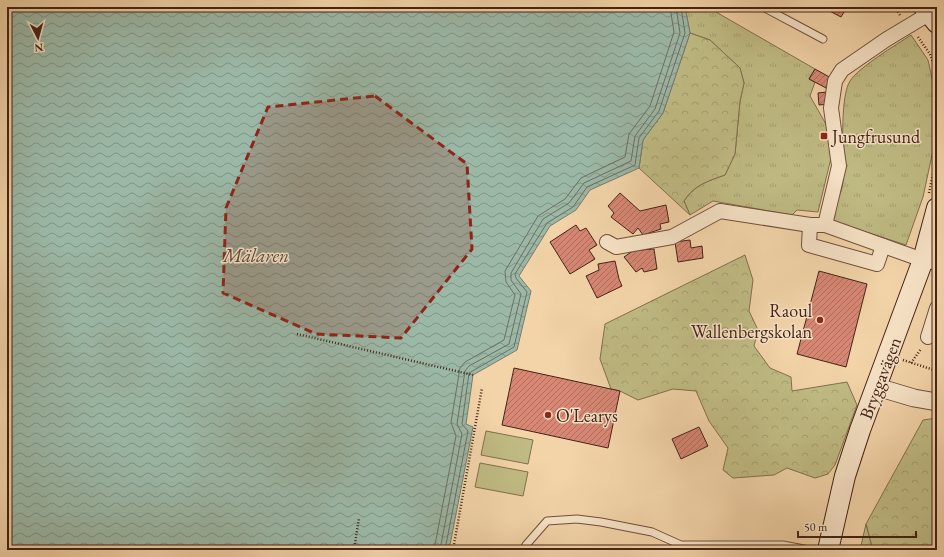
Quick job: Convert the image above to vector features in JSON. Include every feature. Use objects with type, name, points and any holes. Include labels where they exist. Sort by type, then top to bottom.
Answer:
[{"type":"main road","name":"Bryggavägen","points":[[828,550],[845,476],[860,430],[930,261],[937,208]]},
{"type":"street","points":[[825,225],[839,166],[830,108],[835,81],[842,70],[887,38],[932,13]]},
{"type":"street","points":[[607,242],[616,247],[672,237],[720,211],[810,225],[825,225],[930,261]]},
{"type":"street","points":[[810,225],[809,245],[878,264],[883,246]]},
{"type":"street","points":[[928,337],[937,308]]},
{"type":"street","points":[[877,387],[914,398],[937,402]]},
{"type":"lane","points":[[763,7],[822,39]]},
{"type":"lane","points":[[523,550],[547,521],[577,519],[652,532],[681,545],[784,545],[809,550]]},
{"type":"path","points":[[297,334],[473,374]]},
{"type":"path","points":[[911,363],[937,371]]},
{"type":"path","points":[[453,550],[482,388]]},
{"type":"path","points":[[354,550],[359,518]]},
{"type":"highlighted area","points":[[375,96],[467,164],[472,249],[401,338],[316,334],[223,293],[226,208],[268,107]]},
{"type":"green space","points":[[685,7],[713,7],[716,12],[815,69],[809,79],[815,82],[810,96],[827,126],[831,158],[818,212],[797,210],[792,215],[713,201],[690,215],[684,201],[697,187],[725,175],[735,154],[740,101],[744,83],[740,68],[710,40],[690,33]]},
{"type":"green space","points":[[690,33],[710,40],[740,68],[744,83],[740,101],[735,154],[725,175],[697,187],[684,201],[690,215],[639,168],[643,140],[663,113]]},
{"type":"green space","points":[[911,35],[928,60],[937,101],[935,141],[923,197],[906,245],[832,221],[832,215],[842,186],[843,114],[844,101],[850,81],[861,69]]},
{"type":"green space","points":[[745,255],[753,280],[749,311],[758,330],[754,346],[770,368],[791,377],[792,391],[847,382],[857,405],[835,465],[828,474],[815,478],[787,468],[774,475],[733,478],[723,470],[728,448],[709,421],[696,391],[673,389],[638,400],[620,391],[611,389],[600,359],[605,324]]},
{"type":"green space","points":[[937,418],[937,550],[873,550],[866,524],[923,420]]},
{"type":"green space","points":[[486,431],[533,440],[528,464],[481,455]]},
{"type":"green space","points":[[480,463],[528,472],[523,496],[475,487]]},
{"type":"green space","points":[[866,524],[873,550],[860,550]]},
{"type":"water","name":"Mälaren","points":[[7,7],[685,7],[690,33],[663,113],[643,140],[639,168],[590,190],[576,210],[550,226],[519,276],[531,291],[517,350],[473,375],[466,424],[473,427],[449,550],[7,550]]},
{"type":"building","points":[[822,7],[847,7],[841,17]]},
{"type":"building","points":[[815,69],[833,79],[828,89],[809,79]]},
{"type":"building","points":[[827,92],[829,104],[819,105],[818,93]]},
{"type":"building","points":[[620,193],[640,211],[666,205],[669,222],[660,224],[661,229],[643,235],[638,228],[633,234],[611,217],[614,213],[608,206]]},
{"type":"building","points":[[576,225],[580,231],[586,228],[597,245],[589,250],[595,259],[570,274],[550,242]]},
{"type":"building","points":[[690,240],[691,248],[702,246],[703,258],[678,262],[675,242]]},
{"type":"building","points":[[637,248],[641,250],[654,249],[657,269],[644,272],[642,268],[636,272],[624,257]]},
{"type":"building","points":[[615,261],[622,286],[597,298],[586,276],[599,270],[598,264]]},
{"type":"building","points":[[819,271],[867,284],[846,367],[797,354]]},
{"type":"building","points":[[514,368],[620,391],[608,448],[502,425]]},
{"type":"building","points":[[699,427],[708,446],[681,459],[672,439]]},
{"type":"ferry route","points":[[7,9],[15,7]]},
{"type":"place","name":"Jungfrusund","points":[[824,136]]},
{"type":"place","name":"Raoul Wallenbergskolan","points":[[820,320]]},
{"type":"place","name":"O'Learys","points":[[548,415]]}]
